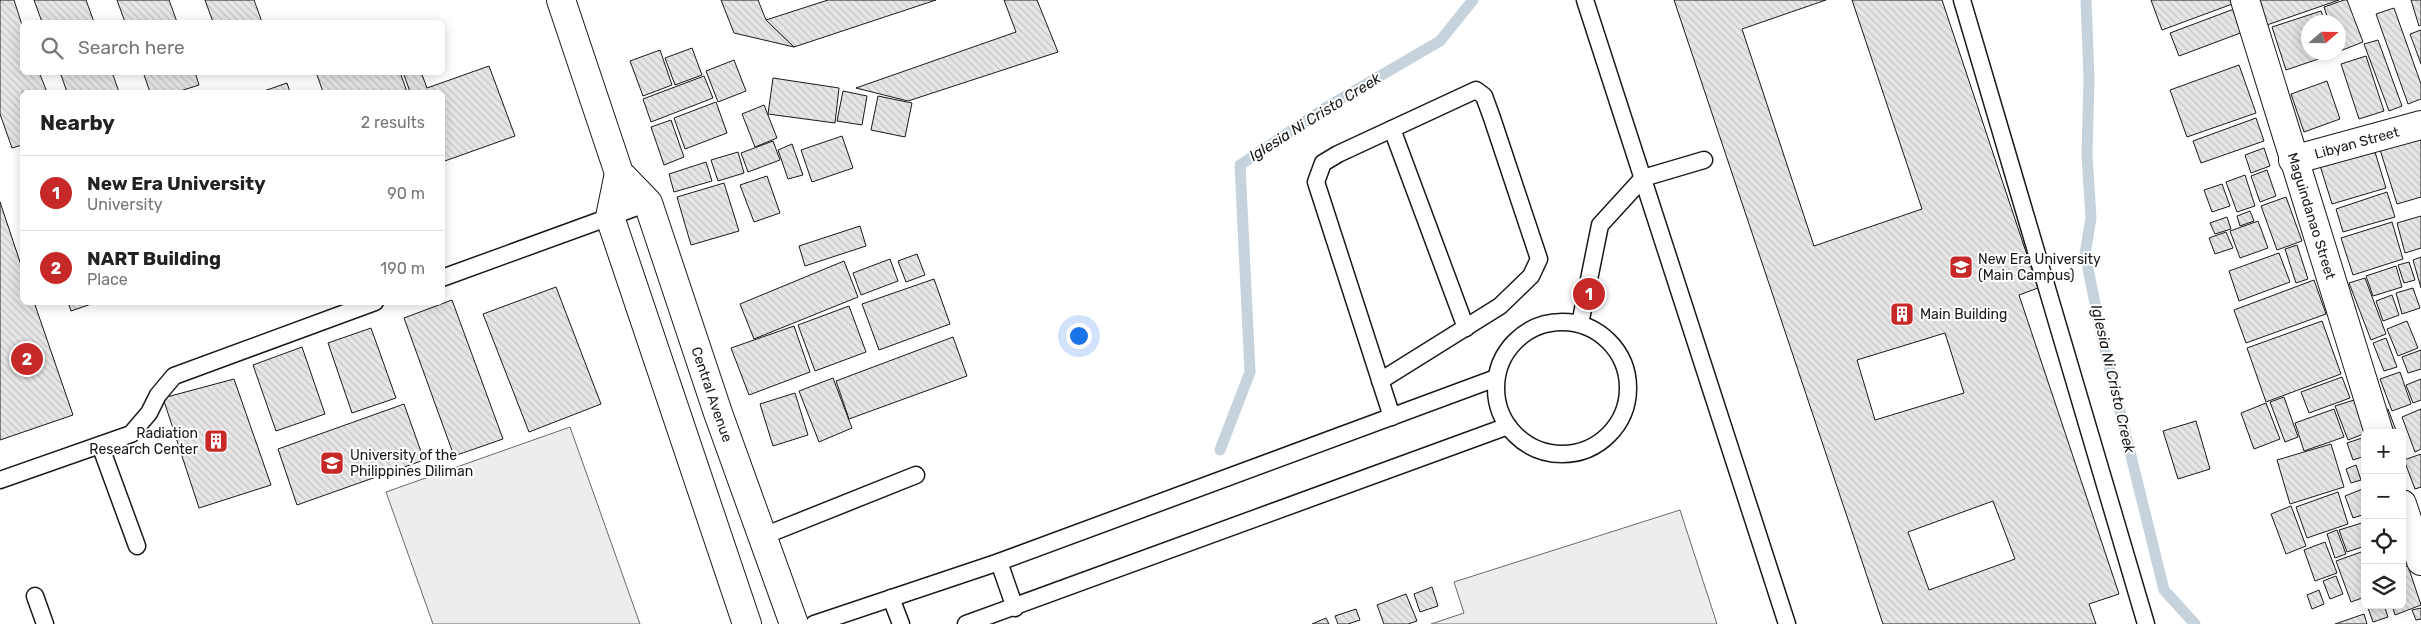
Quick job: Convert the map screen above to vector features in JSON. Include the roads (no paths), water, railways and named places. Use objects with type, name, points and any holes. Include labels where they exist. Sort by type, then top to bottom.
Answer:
[{"type":"main road","name":"Central Avenue","points":[[561,0],[619,173],[648,203],[718,412],[794,624]]},
{"type":"main road","name":"Maguindanao Street","points":[[2245,0],[2378,429]]},
{"type":"main road","name":"Libyan Street","points":[[2293,160],[2421,124]]},
{"type":"main road","points":[[619,173],[610,217],[747,624]]},
{"type":"main road","points":[[2406,516],[2421,561]]},
{"type":"lane","points":[[1585,0],[1787,624]]},
{"type":"lane","points":[[1962,0],[2146,624]]},
{"type":"lane","points":[[1380,381],[1500,306],[1531,276],[1539,259],[1484,96],[1476,90],[1324,163],[1316,182],[1380,381],[1392,417]]},
{"type":"lane","points":[[1392,129],[1466,328]]},
{"type":"lane","points":[[1580,324],[1600,225],[1643,178],[1704,160]]},
{"type":"lane","points":[[445,277],[648,203]]},
{"type":"lane","points":[[0,480],[131,434],[174,376],[367,305]]},
{"type":"lane","points":[[1561,322],[1580,324],[1597,332],[1612,344],[1621,360],[1627,378],[1627,397],[1622,415],[1612,431],[1581,451],[1562,454],[1543,452],[1526,444],[1508,426],[1501,415],[1496,397],[1496,378],[1502,360],[1511,344],[1526,332],[1543,324],[1561,322]]},
{"type":"lane","points":[[814,624],[999,562],[1496,378]]},
{"type":"lane","points":[[966,624],[1015,608],[1508,426]]},
{"type":"lane","points":[[100,445],[137,546]]},
{"type":"lane","points":[[776,531],[916,475]]},
{"type":"lane","points":[[999,562],[1015,608]]},
{"type":"lane","points":[[35,596],[45,624]]},
{"type":"lane","points":[[891,598],[901,624]]},
{"type":"waterway","name":"Iglesia Ni Cristo Creek","points":[[1220,450],[1250,372],[1240,165],[1325,108],[1440,41],[1473,0]]},
{"type":"waterway","name":"Iglesia Ni Cristo Creek","points":[[2086,0],[2089,78],[2087,155],[2091,218],[2085,254],[2102,338],[2164,590],[2195,624]]},
{"type":"place","name":"New Era University (Main Campus)","points":[[1961,267]]},
{"type":"place","name":"New Era University","points":[[1589,294]]},
{"type":"place","name":"Main Building","points":[[1902,314]]},
{"type":"place","name":"NART Building","points":[[27,359]]},
{"type":"place","name":"Radiation Research Center","points":[[216,441]]},
{"type":"place","name":"University of the Philippines Diliman","points":[[332,463]]}]
